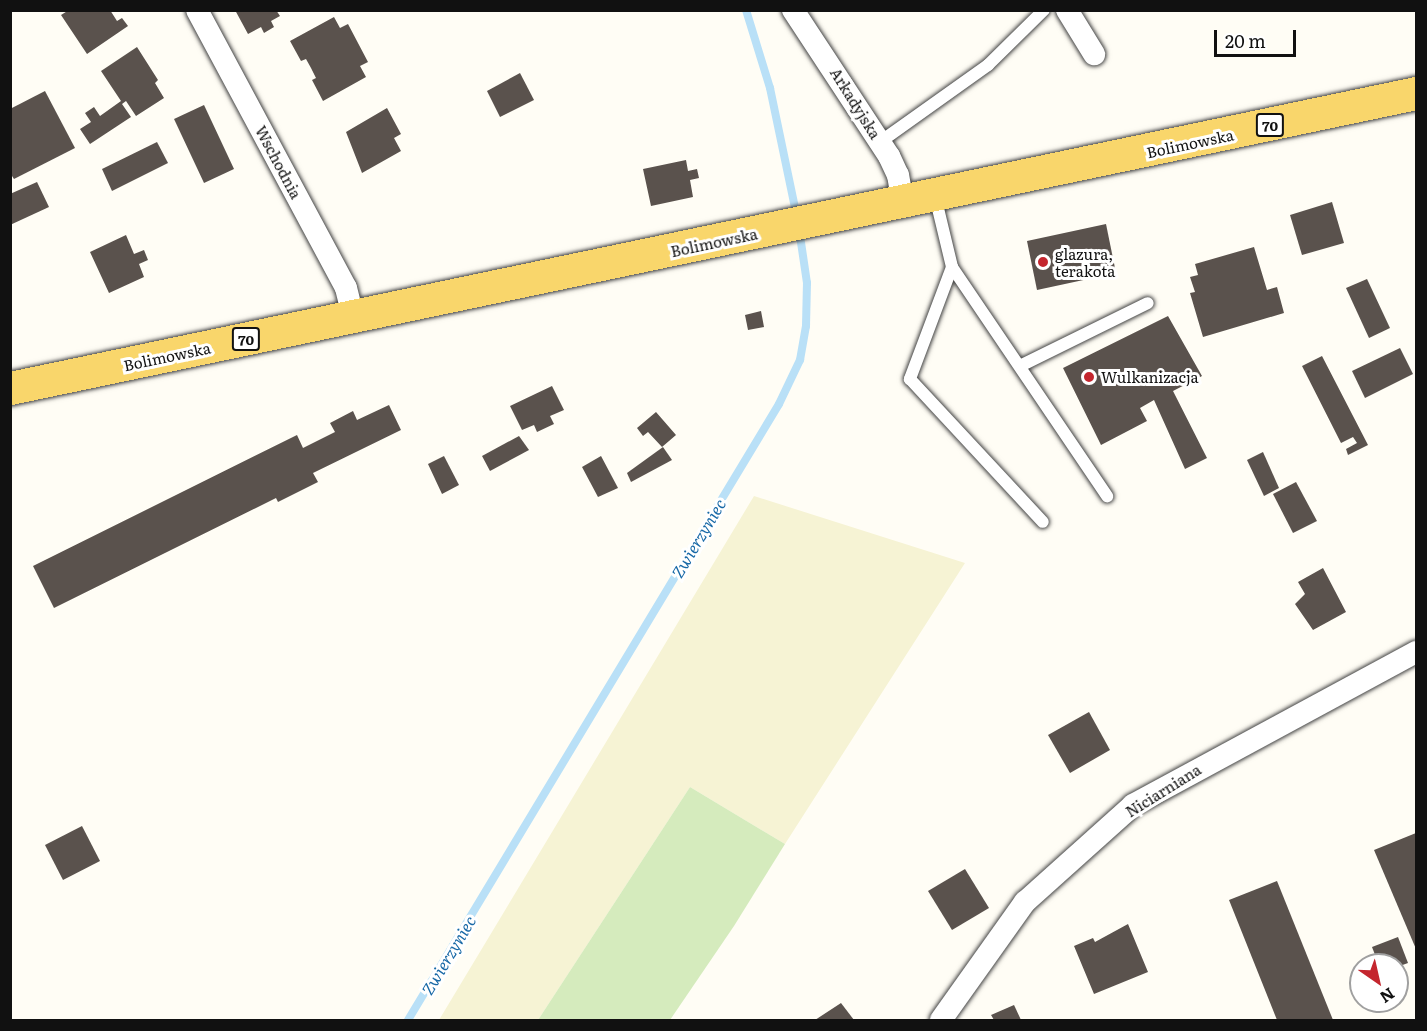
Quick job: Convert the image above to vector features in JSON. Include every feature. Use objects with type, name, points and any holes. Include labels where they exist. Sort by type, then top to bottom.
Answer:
[{"type":"main road","name":"Bolimowska","points":[[10,388],[903,203],[1416,93]]},
{"type":"street","name":"Wschodnia","points":[[197,10],[346,288],[353,317]]},
{"type":"street","name":"Arkadyjska","points":[[793,10],[880,142],[898,175],[903,203]]},
{"type":"street","points":[[1067,10],[1094,54]]},
{"type":"street","name":"Niciarniana","points":[[941,1020],[1025,902],[1133,805],[1416,652]]},
{"type":"lane","points":[[880,142],[963,83],[1012,44],[1044,10]]},
{"type":"lane","points":[[935,196],[952,267],[1022,366],[1107,496]]},
{"type":"lane","points":[[952,267],[910,379],[1043,522]]},
{"type":"lane","points":[[1022,366],[1148,303]]},
{"type":"shaded area","points":[[754,496],[965,563],[785,844],[690,787],[538,1020],[439,1020]]},
{"type":"green space","points":[[690,787],[785,844],[734,926],[670,1020],[538,1020]]},
{"type":"building","points":[[69,10],[110,10],[117,21],[122,18],[128,26],[87,54],[61,15]]},
{"type":"building","points":[[235,10],[276,10],[280,16],[271,21],[274,27],[264,33],[261,27],[248,34]]},
{"type":"building","points":[[334,17],[340,28],[348,24],[368,62],[360,66],[366,77],[323,101],[312,80],[316,78],[311,68],[306,59],[301,61],[290,41]]},
{"type":"building","points":[[137,47],[158,80],[155,83],[164,98],[136,116],[126,101],[122,104],[131,117],[90,144],[80,129],[91,122],[85,113],[94,107],[100,116],[121,101],[101,71]]},
{"type":"building","points":[[520,73],[534,100],[500,117],[487,91]]},
{"type":"building","points":[[45,91],[75,148],[14,179],[10,173],[10,109]]},
{"type":"building","points":[[204,105],[234,169],[204,183],[174,119]]},
{"type":"building","points":[[387,108],[401,134],[394,138],[401,151],[362,173],[346,132]]},
{"type":"building","points":[[157,142],[168,163],[112,191],[102,169]]},
{"type":"building","points":[[686,160],[688,171],[697,169],[699,178],[690,180],[693,197],[651,206],[643,169]]},
{"type":"building","points":[[37,182],[49,207],[10,225],[10,194]]},
{"type":"building","points":[[1332,202],[1344,243],[1302,255],[1290,215]]},
{"type":"building","points":[[1106,224],[1116,273],[1037,290],[1027,241]]},
{"type":"building","points":[[126,235],[134,254],[144,250],[148,260],[139,264],[144,277],[109,293],[90,252]]},
{"type":"building","points":[[1254,247],[1267,290],[1277,287],[1284,313],[1203,337],[1190,293],[1195,292],[1190,277],[1198,275],[1195,264]]},
{"type":"building","points":[[1367,279],[1390,328],[1369,338],[1346,288]]},
{"type":"building","points":[[761,311],[764,327],[748,330],[745,315]]},
{"type":"building","points":[[1168,316],[1202,376],[1173,391],[1207,458],[1185,469],[1154,400],[1140,408],[1147,421],[1101,445],[1063,368]]},
{"type":"building","points":[[1400,348],[1413,374],[1365,398],[1352,371]]},
{"type":"building","points":[[1322,356],[1368,445],[1348,455],[1346,449],[1357,443],[1353,437],[1341,443],[1302,366]]},
{"type":"building","points":[[552,386],[564,410],[550,416],[554,424],[537,432],[534,425],[522,430],[510,406]]},
{"type":"building","points":[[389,405],[401,430],[313,473],[318,482],[278,502],[276,498],[54,608],[33,566],[297,435],[303,448],[335,432],[330,423],[353,411],[357,420]]},
{"type":"building","points":[[656,412],[676,435],[662,447],[648,432],[643,436],[637,428]]},
{"type":"building","points":[[519,436],[529,450],[490,471],[482,456]]},
{"type":"building","points":[[663,447],[672,460],[631,482],[627,473]]},
{"type":"building","points":[[1263,452],[1279,488],[1264,496],[1247,460]]},
{"type":"building","points":[[444,456],[459,485],[442,494],[428,464]]},
{"type":"building","points":[[601,456],[618,488],[598,497],[582,467]]},
{"type":"building","points":[[1296,482],[1317,521],[1293,533],[1273,494]]},
{"type":"building","points":[[1323,568],[1346,612],[1313,630],[1295,604],[1305,594],[1298,582]]},
{"type":"building","points":[[1089,712],[1110,750],[1070,773],[1048,735]]},
{"type":"building","points":[[82,826],[100,861],[63,880],[45,845]]},
{"type":"building","points":[[1416,833],[1416,949],[1374,850]]},
{"type":"building","points":[[965,869],[989,908],[952,930],[928,891]]},
{"type":"building","points":[[1277,881],[1333,1020],[1277,1020],[1229,900]]},
{"type":"building","points":[[1128,924],[1148,972],[1094,994],[1074,946],[1093,938],[1095,942]]},
{"type":"building","points":[[1398,937],[1404,953],[1374,953],[1372,947]]},
{"type":"building","points":[[841,1003],[854,1020],[815,1020]]},
{"type":"building","points":[[1014,1005],[1021,1020],[994,1020],[991,1015]]},
{"type":"waterway","name":"Zwierzyniec","points":[[746,10],[770,88],[797,217]]},
{"type":"waterway","name":"Zwierzyniec","points":[[408,1020],[779,404],[800,360],[806,326],[807,283],[799,229]]},
{"type":"place","name":"glazura, terakota","points":[[1043,262]]},
{"type":"place","name":"Wulkanizacja","points":[[1089,377]]}]
